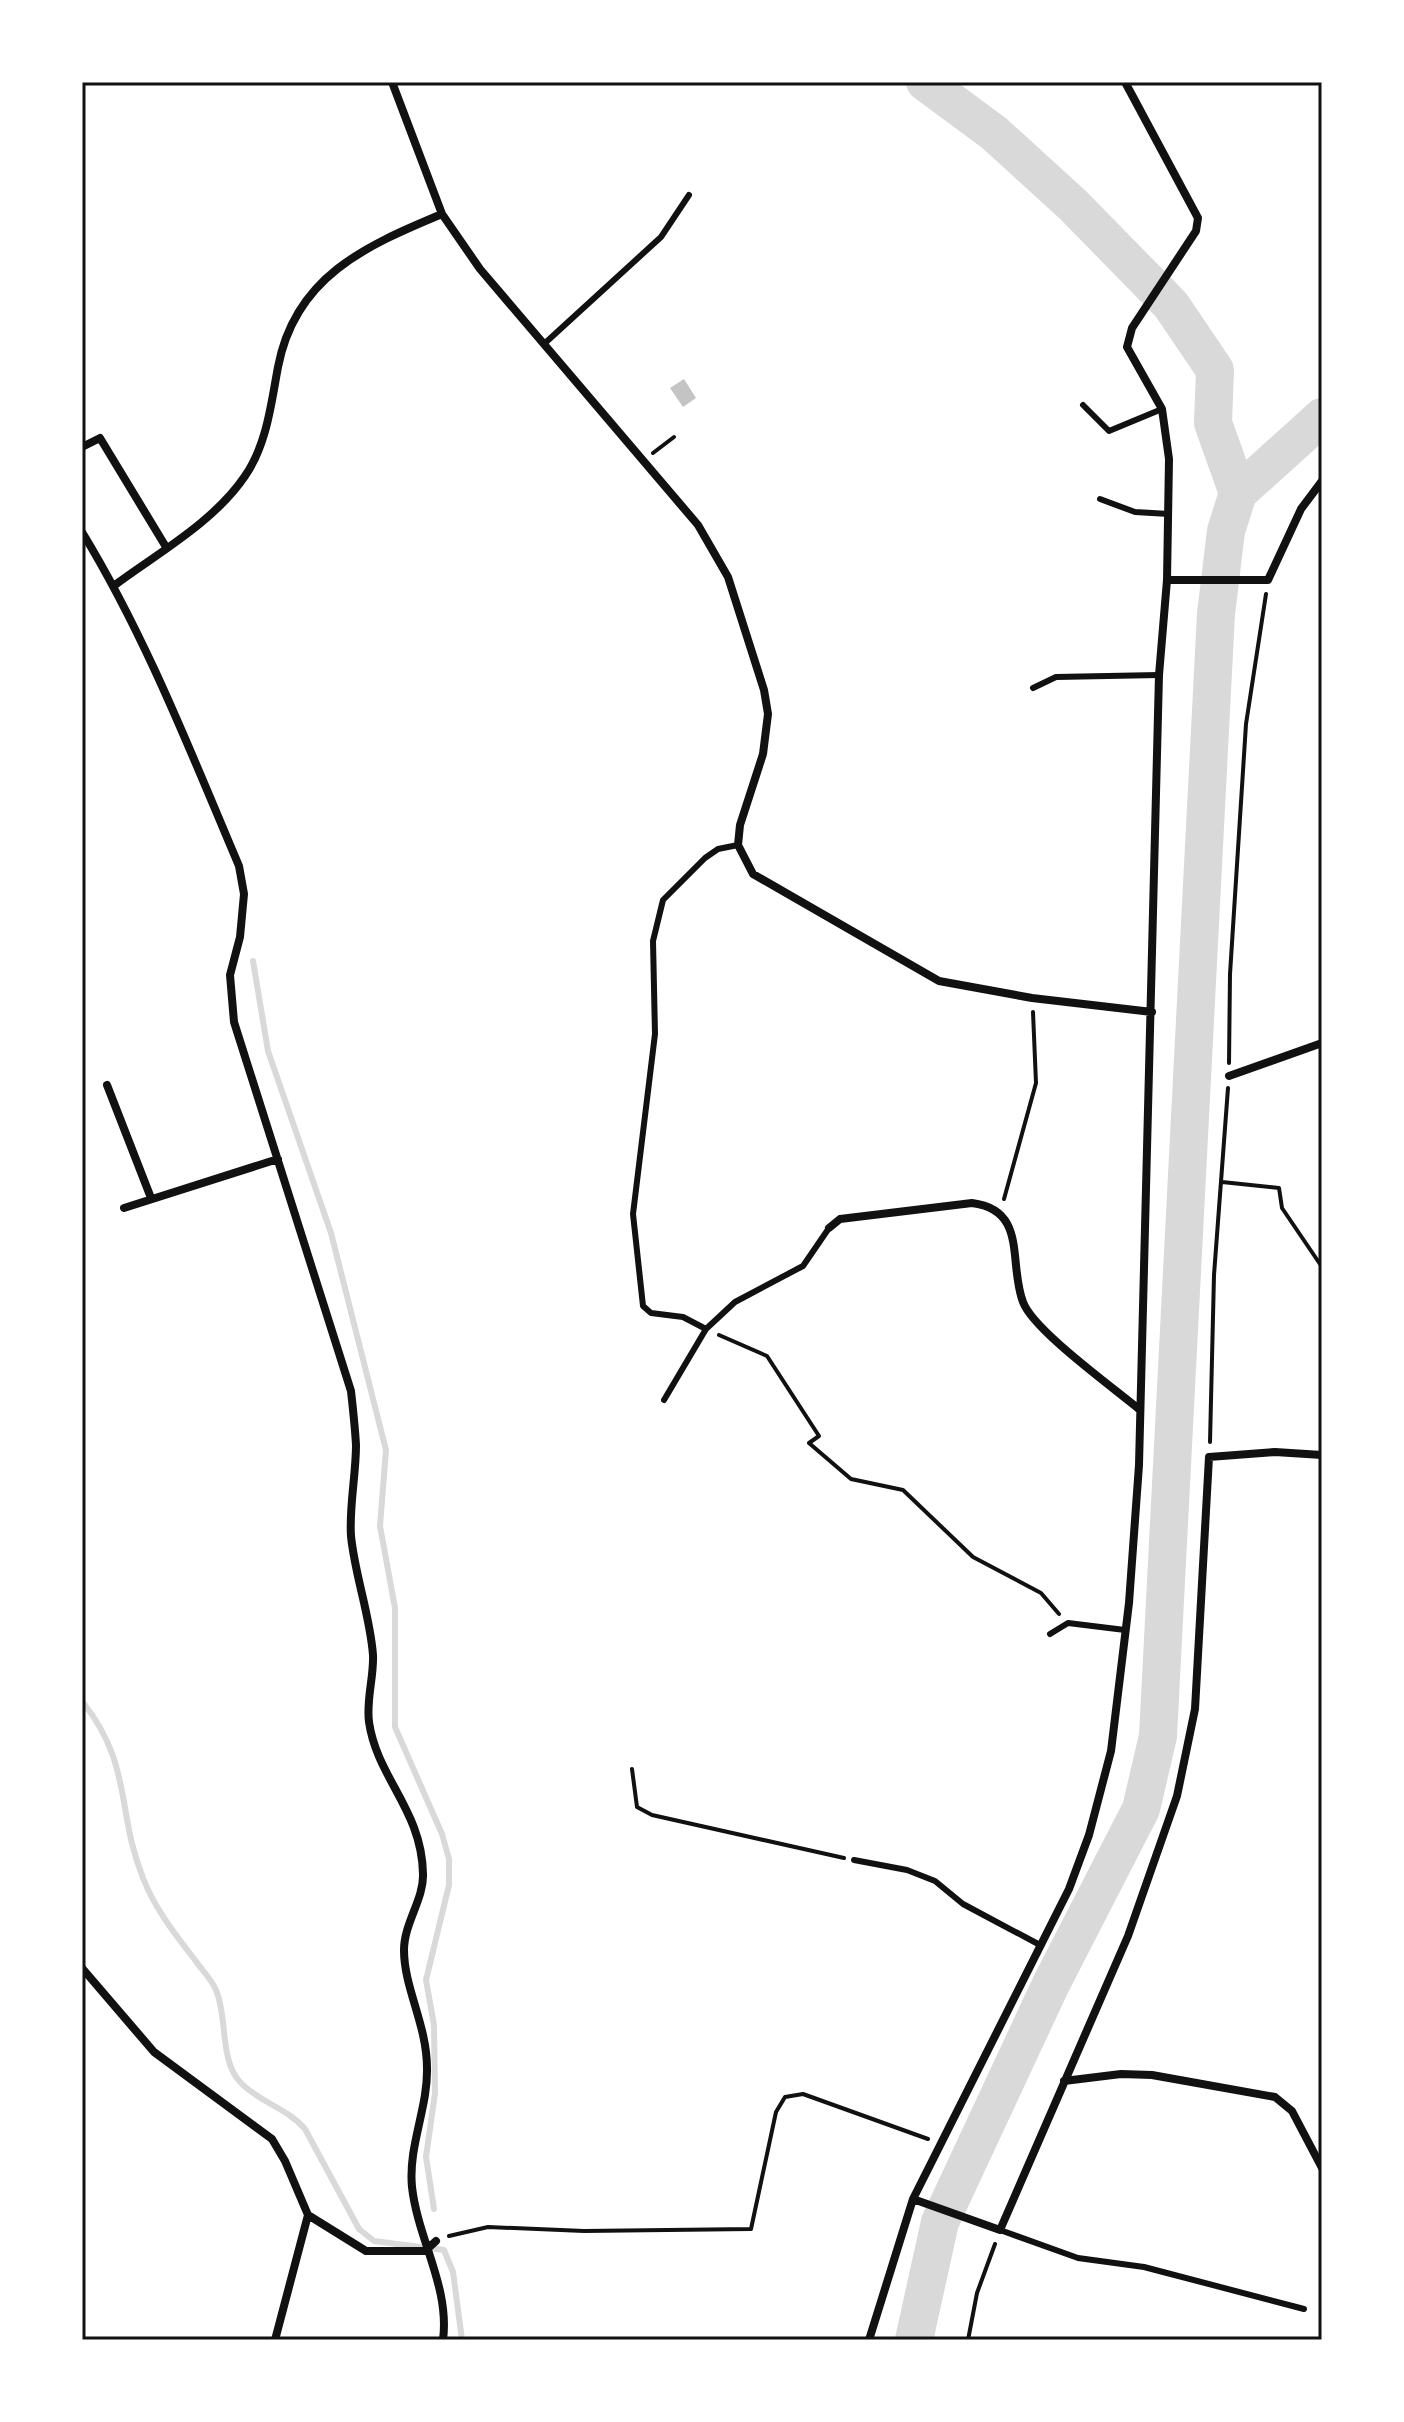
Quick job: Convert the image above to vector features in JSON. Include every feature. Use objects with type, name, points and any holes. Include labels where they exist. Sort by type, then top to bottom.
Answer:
[{"type":"street","points":[[392,82],[442,214],[480,269],[698,525],[728,577],[764,690],[768,714],[763,754],[740,825],[738,845],[753,874],[939,981],[1032,998],[1152,1012]]},
{"type":"street","points":[[869,2340],[938,2143],[1069,1889],[1089,1835],[1111,1751],[1125,1630],[1140,1410],[1159,675],[1169,514],[1169,459],[1162,409],[1127,347],[1132,328],[1196,231],[1198,218],[1125,82]]},
{"type":"street","points":[[115,585],[212,513],[245,477],[262,441],[292,317],[322,281],[374,243],[442,214]]},
{"type":"street","points":[[82,447],[100,438],[166,547]]},
{"type":"street","points":[[1167,580],[1264,580],[1301,509],[1322,481]]},
{"type":"street","points":[[82,532],[115,585],[239,866],[244,894],[240,937],[230,975],[234,1022],[351,1391],[356,1445],[351,1536],[370,1622],[373,1663],[368,1719],[374,1744],[419,1833],[424,1877],[404,1948],[407,1978],[423,2029],[428,2070],[411,2154],[412,2187],[425,2251],[440,2285],[446,2322],[443,2340]]},
{"type":"street","points":[[1229,1076],[1322,1043]]},
{"type":"street","points":[[107,1085],[151,1198]]},
{"type":"street","points":[[124,1208],[278,1159]]},
{"type":"street","points":[[829,1228],[840,1219],[972,1203],[988,1205],[1000,1213],[1012,1236],[1023,1303],[1040,1325],[1140,1410]]},
{"type":"street","points":[[917,2200],[997,2229],[1128,1936],[1177,1796],[1195,1709],[1209,1457],[1275,1452],[1322,1455]]},
{"type":"street","points":[[82,1968],[154,2052],[272,2139],[308,2215],[366,2251],[425,2251],[436,2241]]},
{"type":"street","points":[[1064,2081],[1121,2074],[1152,2075],[1275,2097],[1292,2111],[1322,2168]]},
{"type":"street","points":[[275,2340],[308,2215]]},
{"type":"lane","points":[[544,344],[661,237],[689,195]]},
{"type":"lane","points":[[1083,405],[1109,431],[1162,409]]},
{"type":"lane","points":[[1100,499],[1135,512],[1169,514]]},
{"type":"lane","points":[[1033,688],[1056,677],[1159,675]]},
{"type":"lane","points":[[706,1329],[683,1317],[651,1313],[643,1306],[633,1214],[655,1034],[653,941],[663,900],[705,858],[718,849],[738,845]]},
{"type":"lane","points":[[664,1400],[706,1329],[735,1302],[803,1266],[829,1228]]},
{"type":"lane","points":[[1050,1634],[1068,1623],[1125,1630]]},
{"type":"lane","points":[[854,1860],[907,1870],[935,1881],[963,1904],[1040,1945]]},
{"type":"lane","points":[[997,2229],[1078,2258],[1144,2267],[1304,2309]]},
{"type":"path","points":[[642,462],[674,437]]},
{"type":"path","points":[[1209,1457],[1214,1275],[1229,1076],[1230,974],[1246,724],[1264,580]]},
{"type":"path","points":[[1000,1213],[1036,1083],[1032,998]]},
{"type":"path","points":[[1222,1182],[1279,1188],[1282,1208],[1322,1267]]},
{"type":"path","points":[[706,1329],[767,1356],[819,1436],[809,1443],[820,1456],[851,1479],[903,1490],[973,1557],[1041,1593],[1068,1623]]},
{"type":"path","points":[[632,1769],[637,1807],[652,1815],[854,1860]]},
{"type":"path","points":[[436,2241],[488,2227],[584,2231],[751,2229],[776,2112],[785,2097],[794,2095],[803,2094],[938,2143]]},
{"type":"path","points":[[968,2340],[977,2293],[997,2229]]},
{"type":"building","points":[[684,379],[696,398],[683,407],[670,388]]},
{"type":"waterway","points":[[914,2340],[940,2222],[1051,1984],[1141,1809],[1158,1736],[1216,614],[1226,531],[1238,493],[1213,423],[1215,370],[1171,305],[1073,205],[994,133],[925,82]]},
{"type":"waterway","points":[[1238,493],[1322,417]]},
{"type":"waterway","points":[[253,961],[268,1051],[331,1233],[386,1450],[380,1526],[395,1608],[395,1727],[442,1834],[449,1859],[449,1885],[426,1980],[434,2025],[435,2093],[426,2157],[434,2209]]},
{"type":"waterway","points":[[82,1701],[98,1724],[117,1767],[135,1854],[153,1900],[216,1990],[234,2074],[248,2090],[305,2129],[359,2229],[374,2241],[444,2250],[453,2272],[462,2340]]}]
